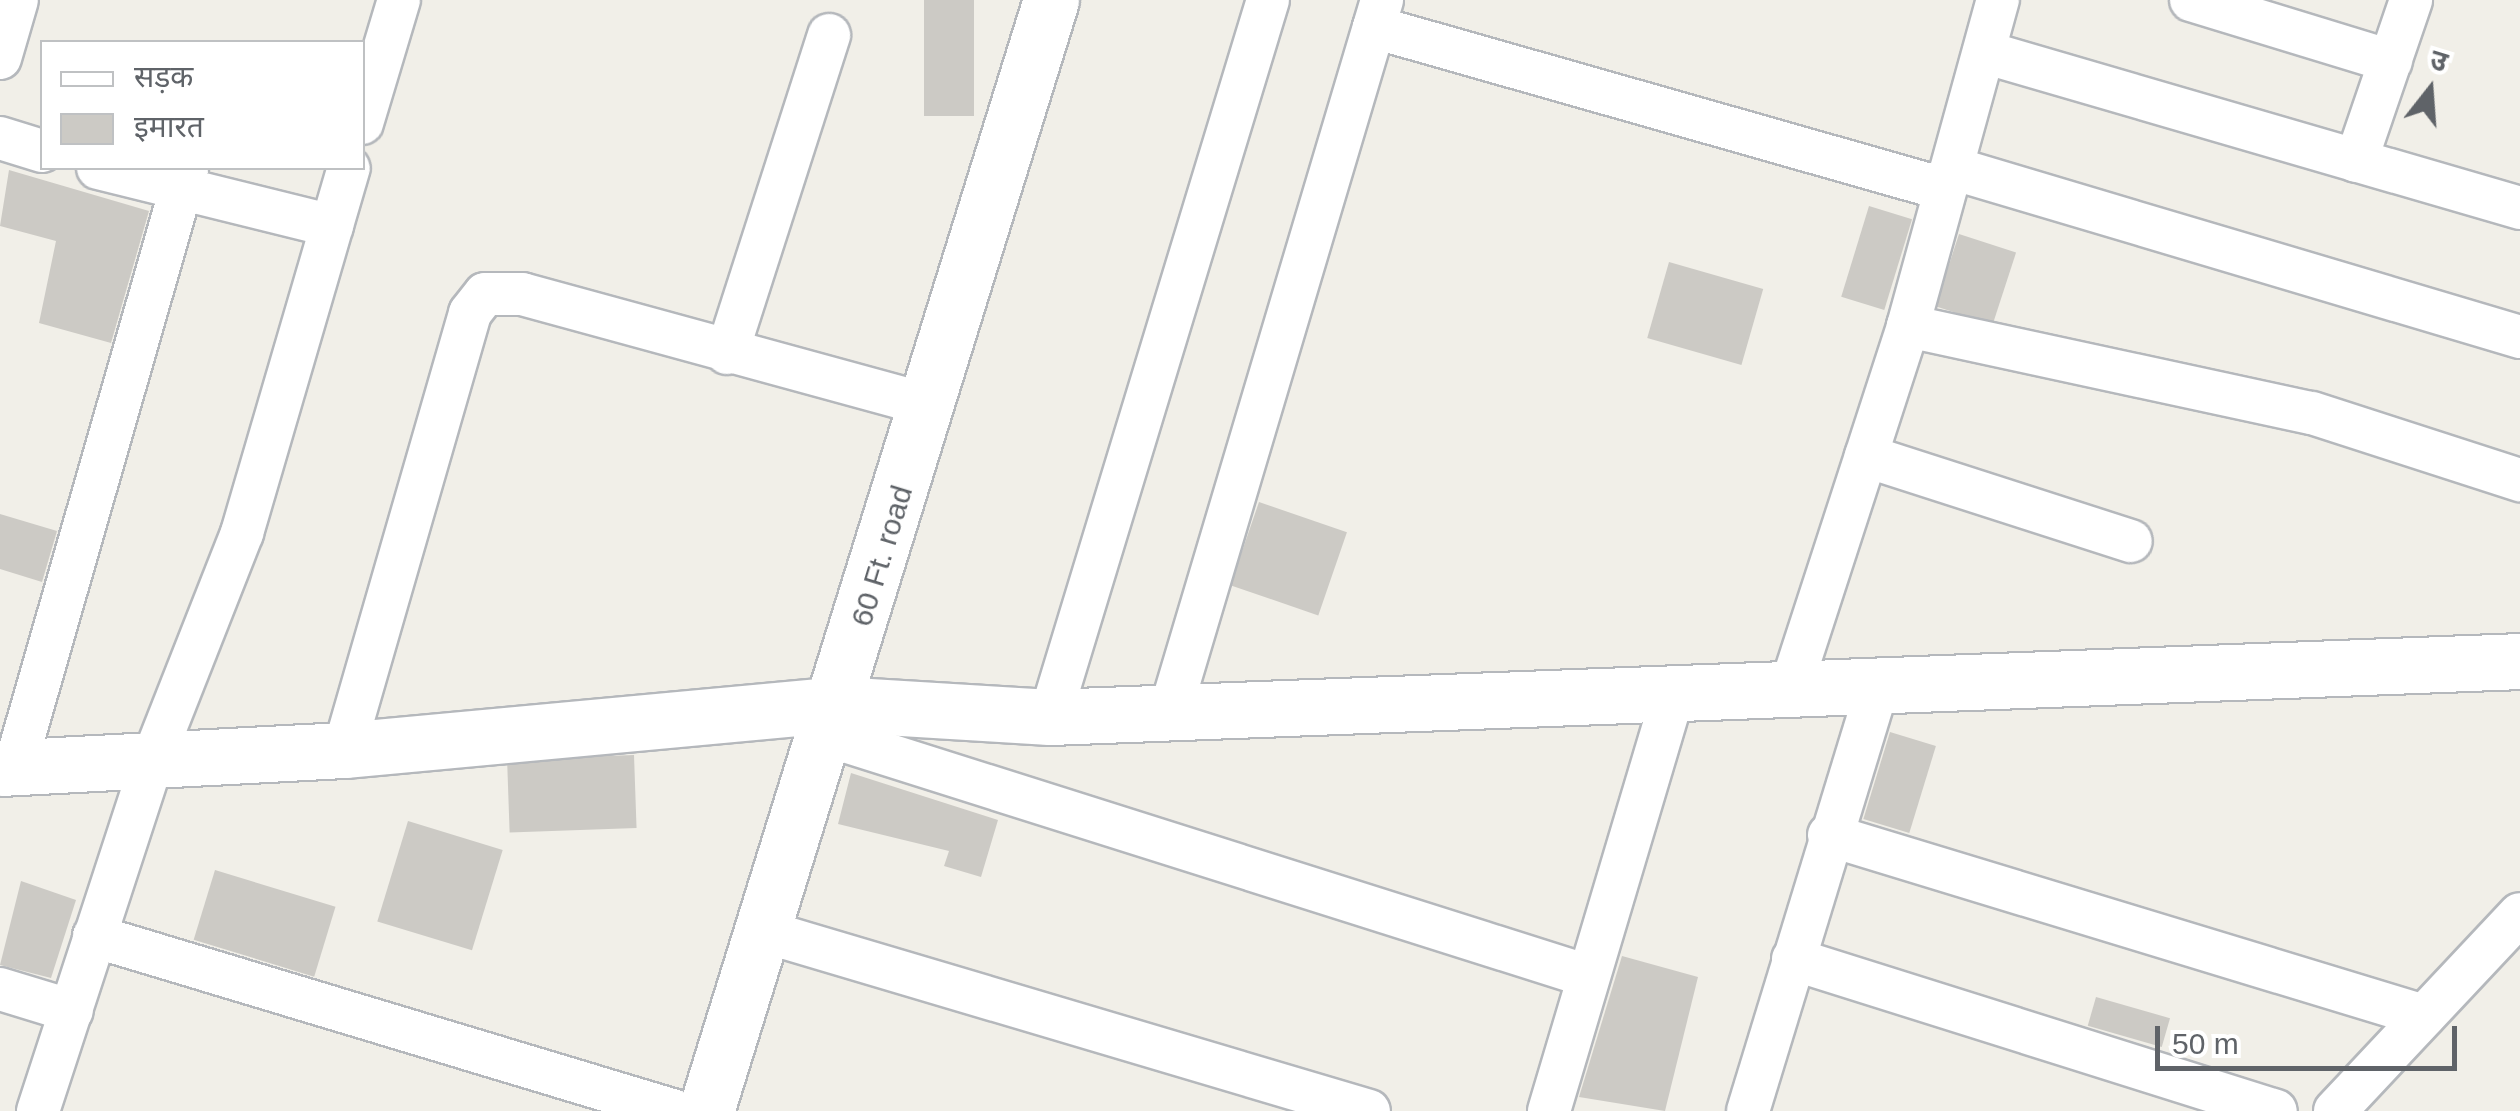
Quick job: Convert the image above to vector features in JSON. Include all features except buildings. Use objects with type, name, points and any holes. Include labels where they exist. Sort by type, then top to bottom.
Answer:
[{"type":"street","points":[[0,58],[17,0]]},
{"type":"street","points":[[365,113],[399,0]]},
{"type":"street","name":"60 Ft. road","points":[[706,1111],[1052,0]]},
{"type":"street","points":[[1050,717],[1268,0]]},
{"type":"street","points":[[1790,690],[1908,326],[1998,0]]},
{"type":"street","points":[[2191,0],[2391,61]]},
{"type":"street","points":[[2356,161],[2411,0]]},
{"type":"street","points":[[1170,712],[1378,13],[1948,178],[2520,337]]},
{"type":"street","points":[[727,354],[829,35]]},
{"type":"street","points":[[1984,52],[2520,208]]},
{"type":"street","points":[[0,138],[40,149]]},
{"type":"street","points":[[112,170],[184,180],[332,226]]},
{"type":"street","points":[[38,1111],[153,759],[242,532],[349,170]]},
{"type":"street","points":[[184,180],[8,768],[831,719],[1050,717],[2520,661]]},
{"type":"street","points":[[344,750],[475,302],[502,289],[727,354],[928,405]]},
{"type":"street","points":[[1908,326],[2312,413],[2520,480]]},
{"type":"street","points":[[1866,456],[2132,541]]},
{"type":"street","points":[[1748,1111],[1829,835],[1877,688]]},
{"type":"street","points":[[1550,1111],[1673,695]]},
{"type":"street","points":[[831,719],[1588,976]]},
{"type":"street","points":[[1829,835],[2424,1016]]},
{"type":"street","points":[[2335,1111],[2520,914]]},
{"type":"street","points":[[763,931],[1369,1111]]},
{"type":"street","points":[[94,936],[676,1111]]},
{"type":"street","points":[[1793,959],[2276,1111]]},
{"type":"street","points":[[0,989],[72,1011]]}]
